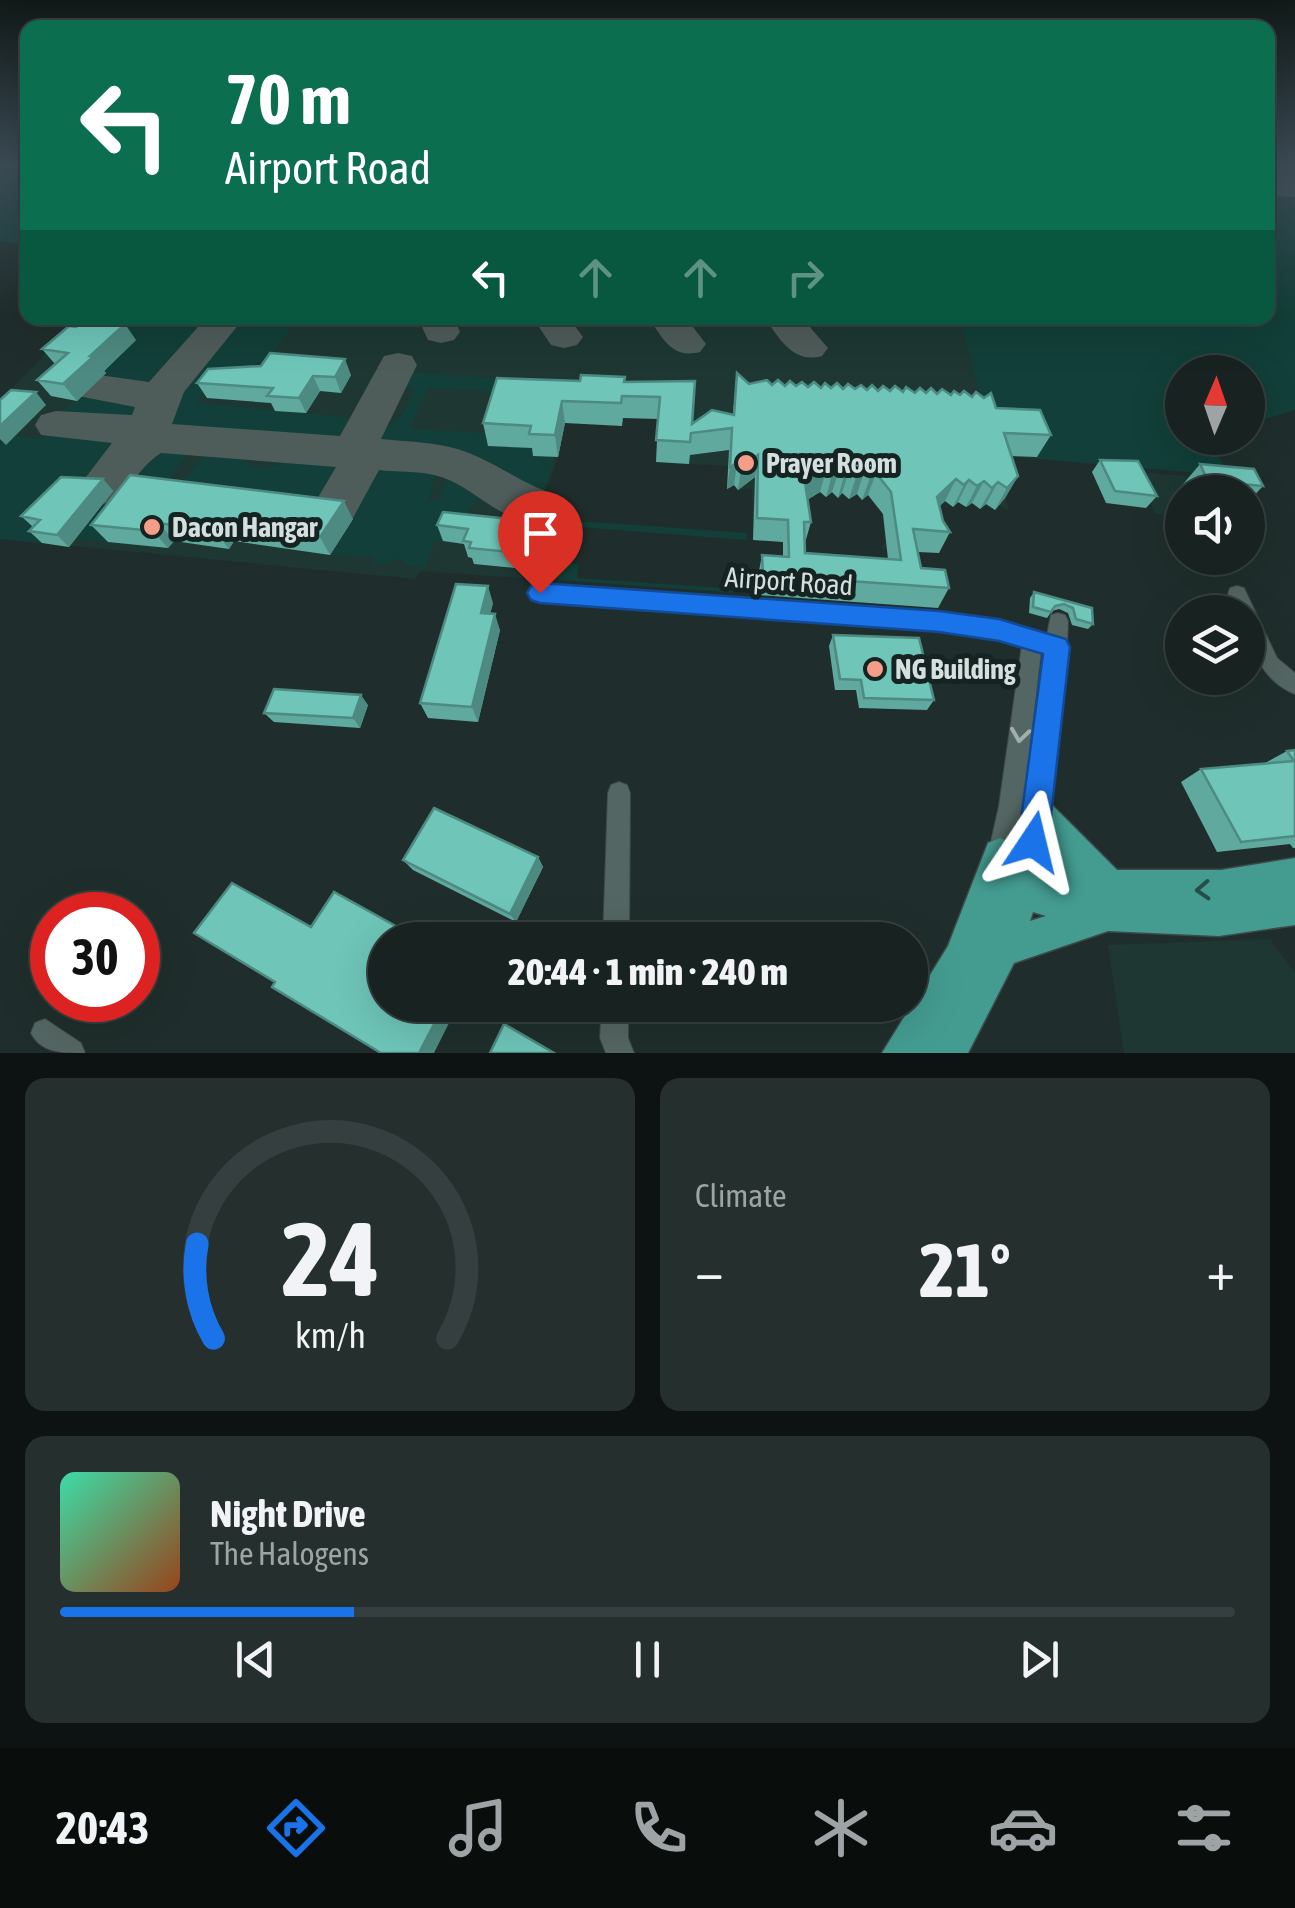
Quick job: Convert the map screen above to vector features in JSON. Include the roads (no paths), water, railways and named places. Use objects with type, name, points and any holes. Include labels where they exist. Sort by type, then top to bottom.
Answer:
[{"type":"main road","points":[[1039,816],[1110,900]]},
{"type":"main road","points":[[945,1053],[987,958],[1010,873],[1110,900],[1222,918],[1295,907]]},
{"type":"main road","points":[[902,1053],[929,1018],[987,958],[1110,900],[1208,890],[1295,875]]},
{"type":"street","name":"Airport Road","points":[[540,593],[939,622],[1033,638],[1057,647]]},
{"type":"street","points":[[1010,873],[1039,816],[1058,621]]},
{"type":"street","points":[[1010,873],[1011,806],[1033,638]]},
{"type":"street","points":[[1265,655],[1269,664],[1295,684]]},
{"type":"street","points":[[616,922],[619,793]]},
{"type":"street","points":[[614,1022],[614,1038],[620,1053]]},
{"type":"street","points":[[45,1032],[71,1053]]},
{"type":"place","name":"Prayer Room","points":[[746,463]]},
{"type":"place","name":"Dacon Hangar","points":[[152,527]]},
{"type":"place","name":"NG Building","points":[[875,669]]}]
